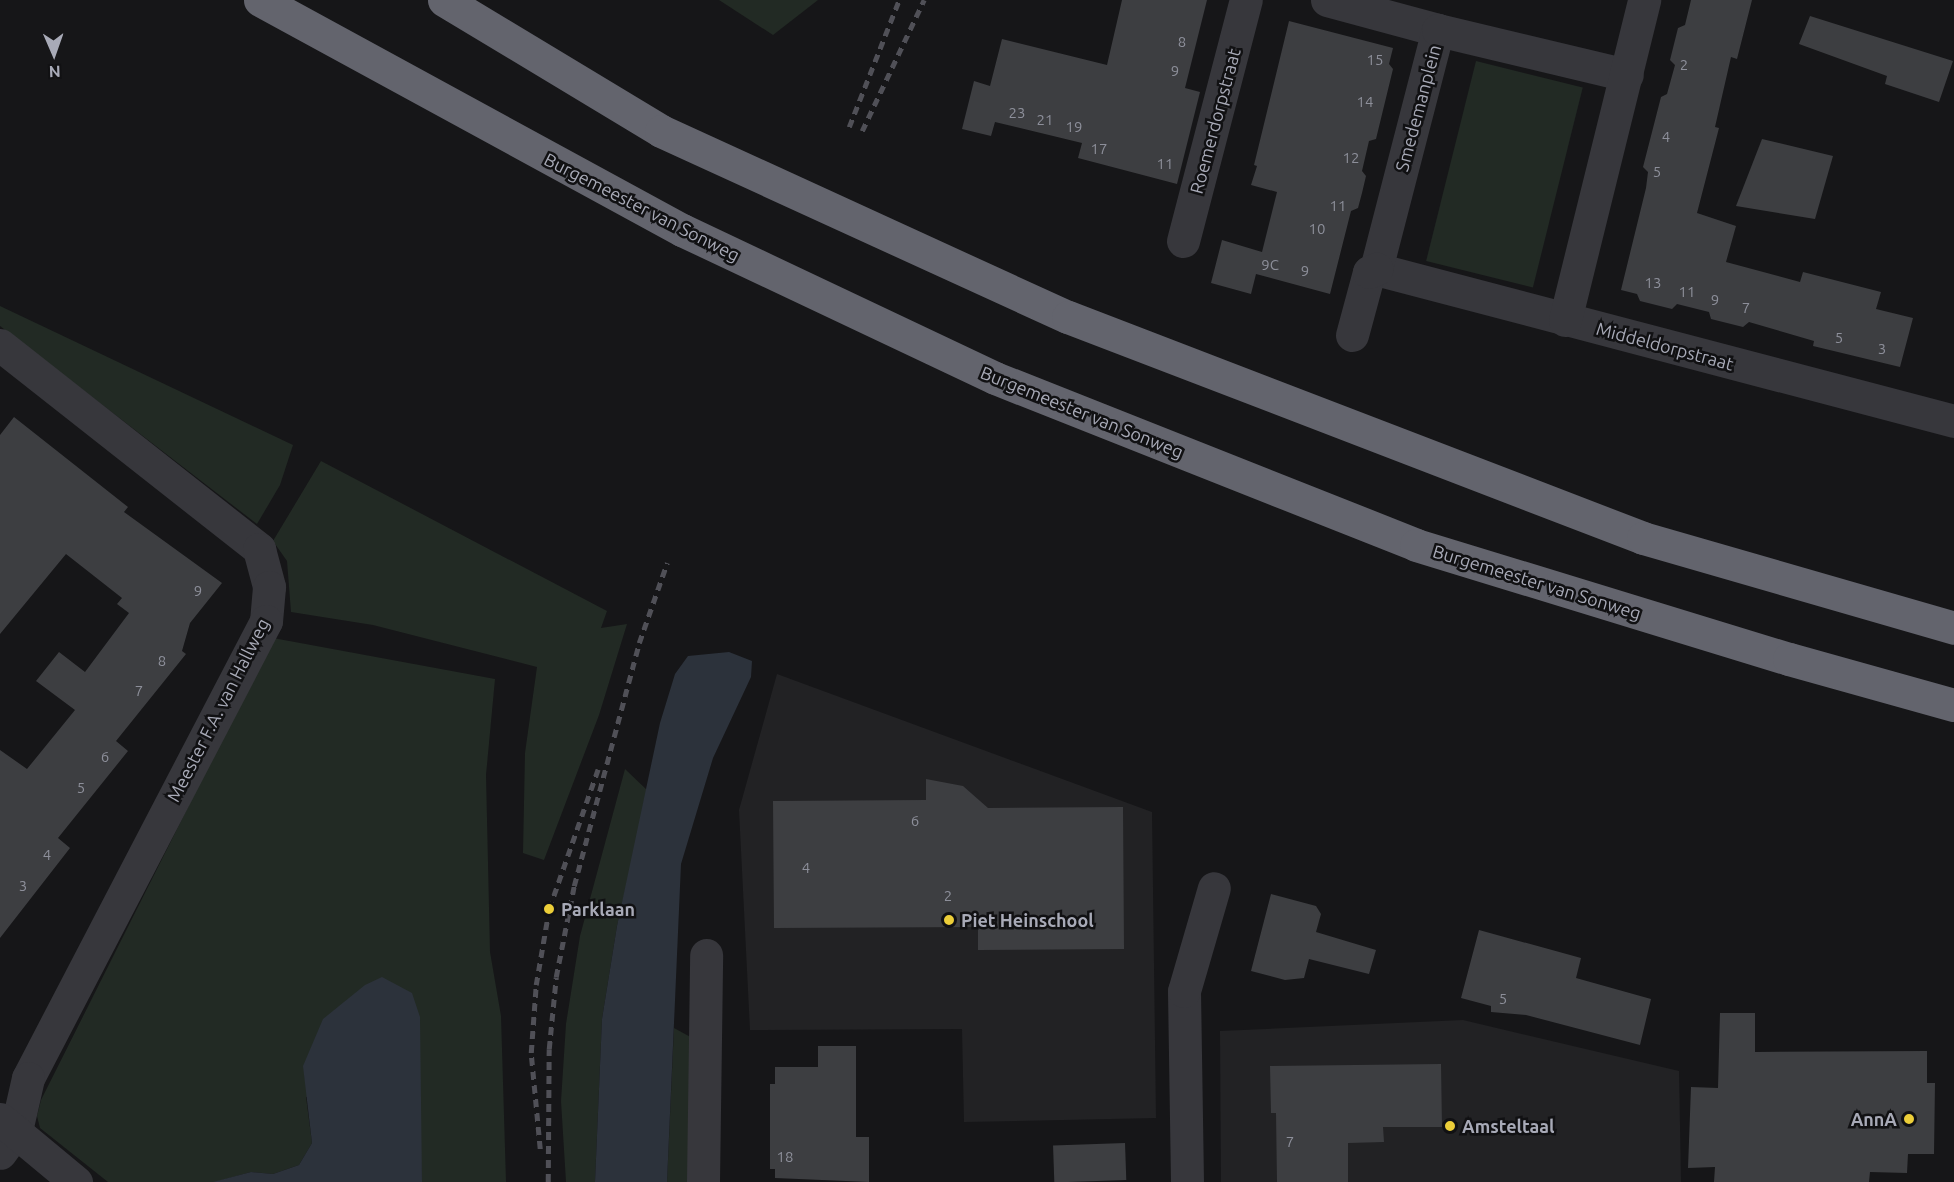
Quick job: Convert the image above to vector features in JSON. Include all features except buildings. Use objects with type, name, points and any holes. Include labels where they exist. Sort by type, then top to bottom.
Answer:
[{"type":"highway","name":"Burgemeester van Sonweg","points":[[260,0],[682,230],[995,378],[1416,545],[1789,659],[1954,705]]},
{"type":"highway","points":[[444,0],[662,131],[1068,317],[1643,538],[1954,628]]},
{"type":"street","name":"Roemerdorpstraat","points":[[1183,241],[1246,0]]},
{"type":"street","points":[[1327,0],[1438,30]]},
{"type":"street","points":[[1565,320],[1644,0]]},
{"type":"street","name":"Smedemanplein","points":[[1352,335],[1369,272],[1376,269],[1438,30],[1627,75]]},
{"type":"street","name":"Middeldorpstraat","points":[[1376,269],[1954,421]]},
{"type":"street","name":"Meester F.A. van Hallweg","points":[[0,345],[259,549],[270,587],[266,621],[28,1078],[5,1134]]},
{"type":"street","points":[[1187,1182],[1184,991],[1214,888]]},
{"type":"street","points":[[703,1182],[706,955]]},
{"type":"street","points":[[5,1134],[70,1180]]},
{"type":"shaded area","points":[[719,0],[818,0],[773,35]]},
{"type":"shaded area","points":[[1476,61],[1583,88],[1533,287],[1426,261]]},
{"type":"shaded area","points":[[0,306],[293,445],[280,485],[257,524],[0,326]]},
{"type":"shaded area","points":[[321,461],[607,611],[601,628],[627,624],[599,715],[544,860],[523,853],[525,753],[537,667],[373,625],[291,612],[287,561],[273,541]]},
{"type":"shaded area","points":[[273,638],[495,679],[486,775],[490,952],[501,1016],[506,1182],[422,1182],[419,1117],[306,1097],[312,1143],[299,1165],[273,1174],[251,1172],[215,1182],[108,1182],[40,1128],[37,1116],[41,1100]]},
{"type":"shaded area","points":[[729,652],[752,661],[751,677],[713,758],[681,864],[667,1182],[595,1182],[602,1019],[617,926],[660,723],[675,674],[688,656]]},
{"type":"shaded area","name":"Piet Heinschool","points":[[777,674],[1152,812],[1156,1118],[964,1122],[962,1029],[750,1030],[739,810]]},
{"type":"shaded area","points":[[625,769],[648,791],[617,926],[602,1019],[595,1182],[566,1182],[561,1101],[566,1024],[580,936]]},
{"type":"shaded area","points":[[382,977],[412,993],[420,1017],[422,1182],[213,1182],[251,1172],[273,1174],[299,1165],[312,1143],[303,1066],[323,1019],[365,985]]},
{"type":"shaded area","name":"Amsteltaal","points":[[1463,1020],[1679,1071],[1681,1182],[1221,1182],[1220,1031]]},
{"type":"shaded area","points":[[674,1028],[696,1040],[693,1182],[667,1182]]},
{"type":"railway","points":[[849,127],[899,0]]},
{"type":"railway","points":[[862,131],[924,0]]},
{"type":"railway","points":[[548,1182],[549,1049],[556,977],[574,886],[639,643],[667,563]]},
{"type":"railway","points":[[540,1149],[531,1053],[536,985],[549,909],[598,769]]},
{"type":"place","name":"Parklaan","points":[[549,909]]},
{"type":"place","name":"Piet Heinschool","points":[[949,920]]},
{"type":"place","name":"AnnA","points":[[1909,1119]]},
{"type":"place","name":"Amsteltaal","points":[[1450,1126]]}]
